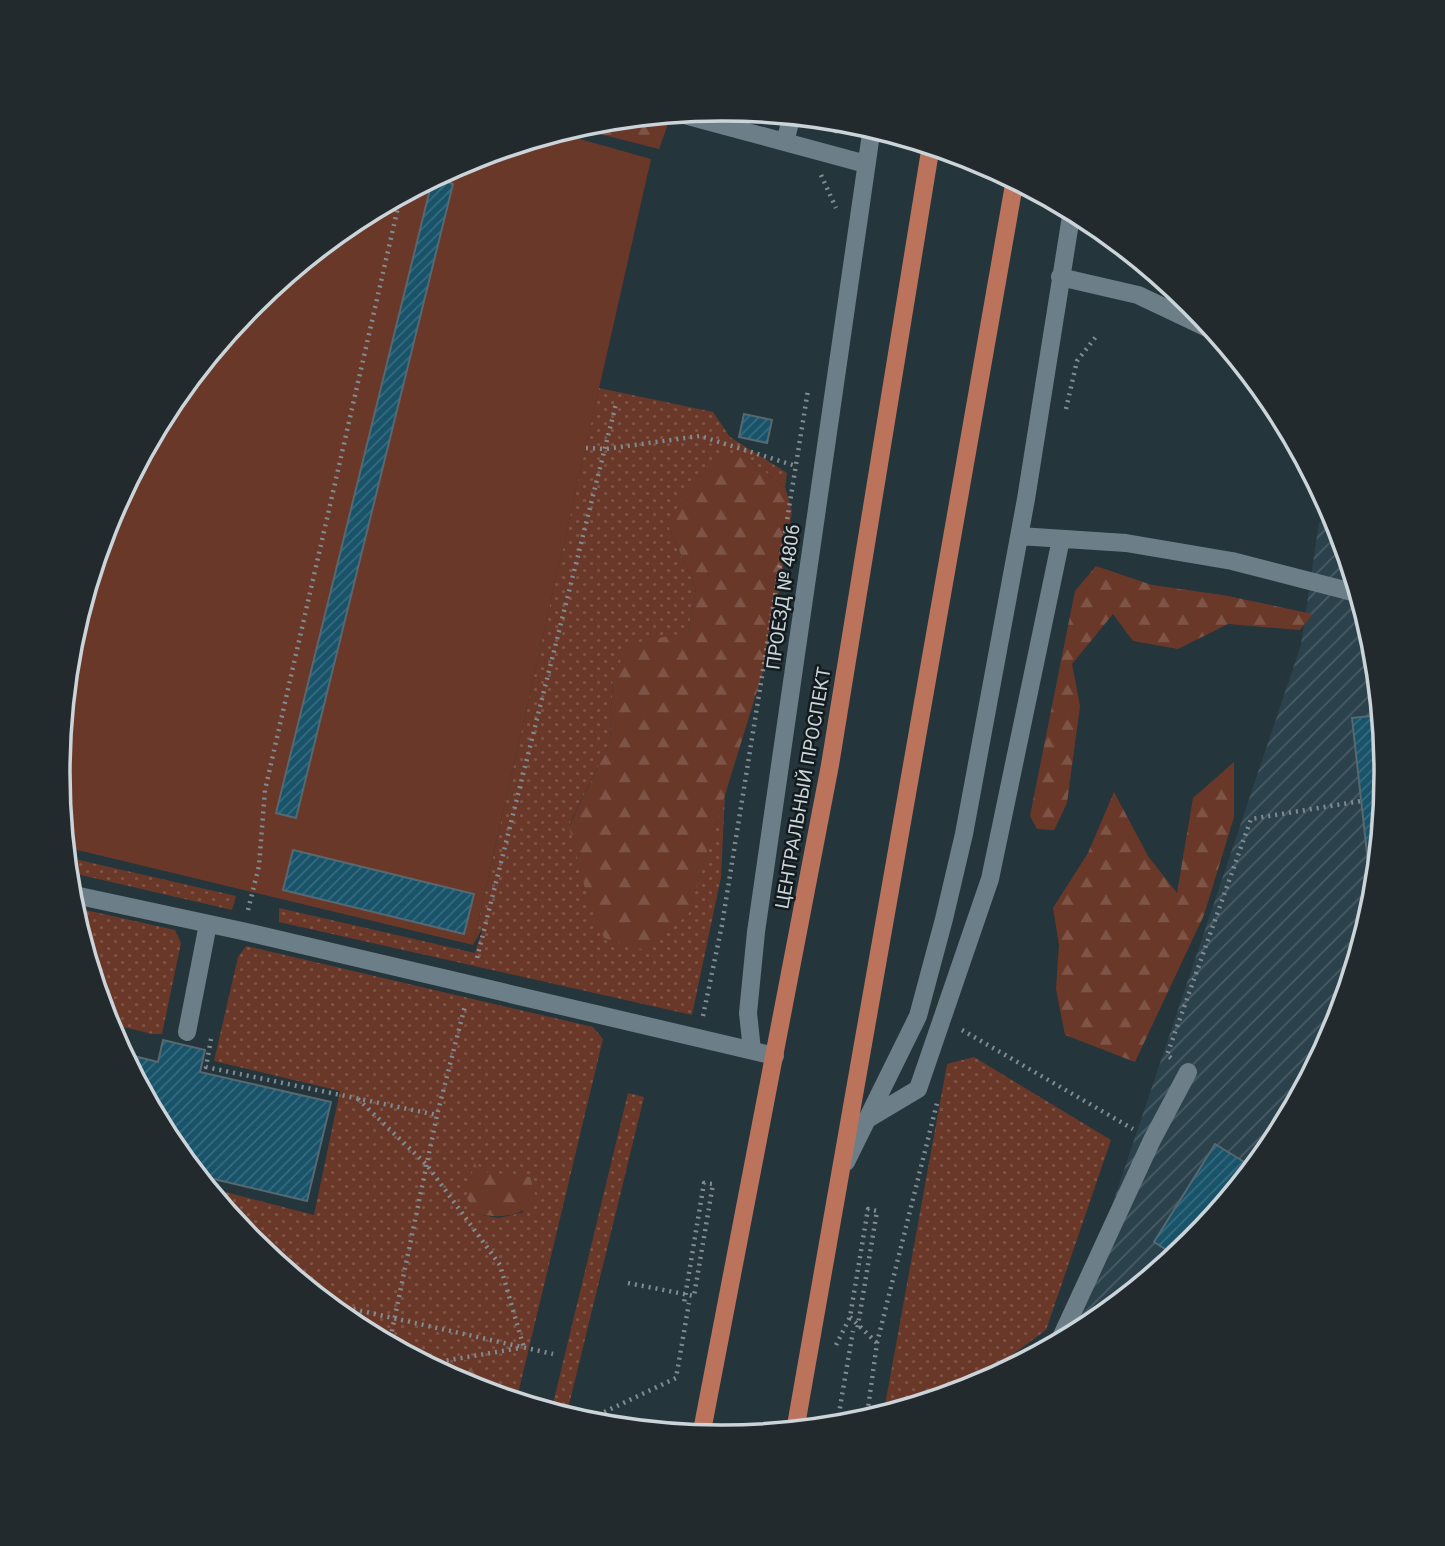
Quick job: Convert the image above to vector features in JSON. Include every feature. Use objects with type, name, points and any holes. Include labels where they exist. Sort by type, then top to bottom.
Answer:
[{"type":"main road","name":"ЦЕНТРАЛЬНЫЙ ПРОСПЕКТ","points":[[702,1425],[830,765],[929,154]]},
{"type":"main road","points":[[797,1421],[1013,189]]},
{"type":"street","points":[[708,121],[866,164]]},
{"type":"street","points":[[785,142],[790,124]]},
{"type":"street","name":"ПРОЕЗД № 4806","points":[[752,1050],[748,1013],[756,932],[870,138]]},
{"type":"street","points":[[841,1171],[918,1016],[941,931],[964,834],[1019,536],[1070,221]]},
{"type":"street","points":[[1060,277],[1138,295],[1192,321]]},
{"type":"street","points":[[1019,536],[1126,543],[1232,561],[1349,591]]},
{"type":"street","points":[[865,1121],[918,1090],[990,879],[1060,539]]},
{"type":"street","points":[[82,897],[775,1056]]},
{"type":"street","points":[[187,1032],[208,924]]},
{"type":"street","points":[[1065,1328],[1152,1140],[1188,1072]]},
{"type":"path","points":[[820,173],[836,207],[834,220]]},
{"type":"path","points":[[248,909],[259,866],[265,790],[398,207]]},
{"type":"path","points":[[1065,415],[1077,360],[1098,334]]},
{"type":"path","points":[[699,1038],[722,925],[808,386]]},
{"type":"path","points":[[477,958],[616,404]]},
{"type":"path","points":[[586,448],[605,449],[700,436],[796,466]]},
{"type":"path","points":[[1167,1055],[1251,819],[1361,801]]},
{"type":"path","points":[[391,1335],[437,1115],[466,1002]]},
{"type":"path","points":[[964,1030],[1152,1140]]},
{"type":"path","points":[[187,1032],[211,1039],[206,1067],[437,1115]]},
{"type":"path","points":[[358,1099],[427,1165],[500,1265],[524,1348]]},
{"type":"path","points":[[600,1414],[676,1378],[687,1303],[687,1295],[687,1290],[689,1276],[704,1183],[713,1184],[694,1296],[687,1295],[681,1294],[628,1283]]},
{"type":"path","points":[[839,1415],[855,1331],[857,1324],[859,1318],[877,1211],[868,1209],[850,1317],[857,1324],[859,1326],[877,1343]]},
{"type":"path","points":[[350,1309],[553,1354]]},
{"type":"path","points":[[442,1361],[524,1348]]},
{"type":"shaded area","points":[[1319,522],[1325,523],[1353,604],[1374,730],[1374,816],[1353,942],[1325,1023],[1308,1062],[1265,1136],[1240,1170],[1213,1203],[1153,1264],[1072,1324],[1301,645]]},
{"type":"green space","points":[[668,124],[659,149],[595,133]]},
{"type":"green space","points":[[575,138],[651,159],[473,945],[75,849],[70,773],[76,688],[92,604],[120,523],[137,484],[180,410],[232,343],[292,282],[360,230],[396,208],[473,170],[513,155]]},
{"type":"green space","points":[[599,388],[713,412],[730,437],[787,473],[785,487],[745,457],[668,525],[696,589],[688,632],[613,676],[610,742],[569,825],[688,915],[725,794],[721,877],[692,1015],[279,922],[279,908],[475,953],[484,925],[473,945]]},
{"type":"green space","points":[[723,452],[745,457],[785,487],[792,511],[769,652],[688,915],[644,950],[604,938],[586,892],[569,826],[610,742],[613,675],[630,644],[688,632],[696,589],[668,525],[692,480]]},
{"type":"green space","points":[[1096,566],[1152,585],[1223,595],[1313,614],[1300,630],[1228,624],[1178,649],[1133,641],[1113,614],[1072,664],[1080,706],[1067,803],[1054,830],[1037,829],[1030,816],[1075,591]]},
{"type":"green space","points":[[1234,762],[1234,817],[1204,915],[1135,1062],[1065,1035],[1056,989],[1059,945],[1053,908],[1088,853],[1114,792],[1148,856],[1177,893],[1193,798]]},
{"type":"green space","points":[[76,859],[236,896],[232,910],[79,874]]},
{"type":"green space","points":[[85,910],[175,930],[181,943],[162,1034],[122,1027],[92,942]]},
{"type":"green space","points":[[246,946],[593,1027],[603,1039],[518,1393],[486,1381],[491,1375],[464,1372],[434,1358],[360,1316],[292,1264],[281,1253],[280,1248],[263,1236],[232,1203],[222,1191],[314,1215],[340,1091],[214,1061],[238,957]],"holes":[[[474,1164],[487,1172],[524,1212],[499,1218],[476,1214]]]},
{"type":"green space","points":[[974,1057],[1111,1140],[1046,1330],[1002,1362],[932,1391],[885,1404],[947,1064]]},
{"type":"green space","points":[[628,1093],[644,1097],[569,1407],[553,1403]]},
{"type":"green space","points":[[474,1163],[487,1172],[530,1177],[537,1201],[515,1214],[476,1214],[467,1198]]},
{"type":"green space","points":[[263,1236],[280,1248],[281,1253]]},
{"type":"green space","points":[[468,1360],[492,1375],[486,1381],[453,1367]]},
{"type":"building","points":[[447,182],[453,184],[296,818],[276,813],[430,190]]},
{"type":"building","points":[[744,414],[772,420],[767,443],[739,437]]},
{"type":"building","points":[[1372,716],[1374,730],[1374,816],[1368,864],[1352,718]]},
{"type":"building","points":[[293,850],[474,894],[464,934],[283,890]]},
{"type":"building","points":[[163,1040],[205,1050],[200,1072],[331,1102],[307,1201],[212,1179],[180,1136],[134,1056],[158,1062]]},
{"type":"building","points":[[1215,1144],[1245,1163],[1213,1203],[1167,1250],[1154,1242]]}]
